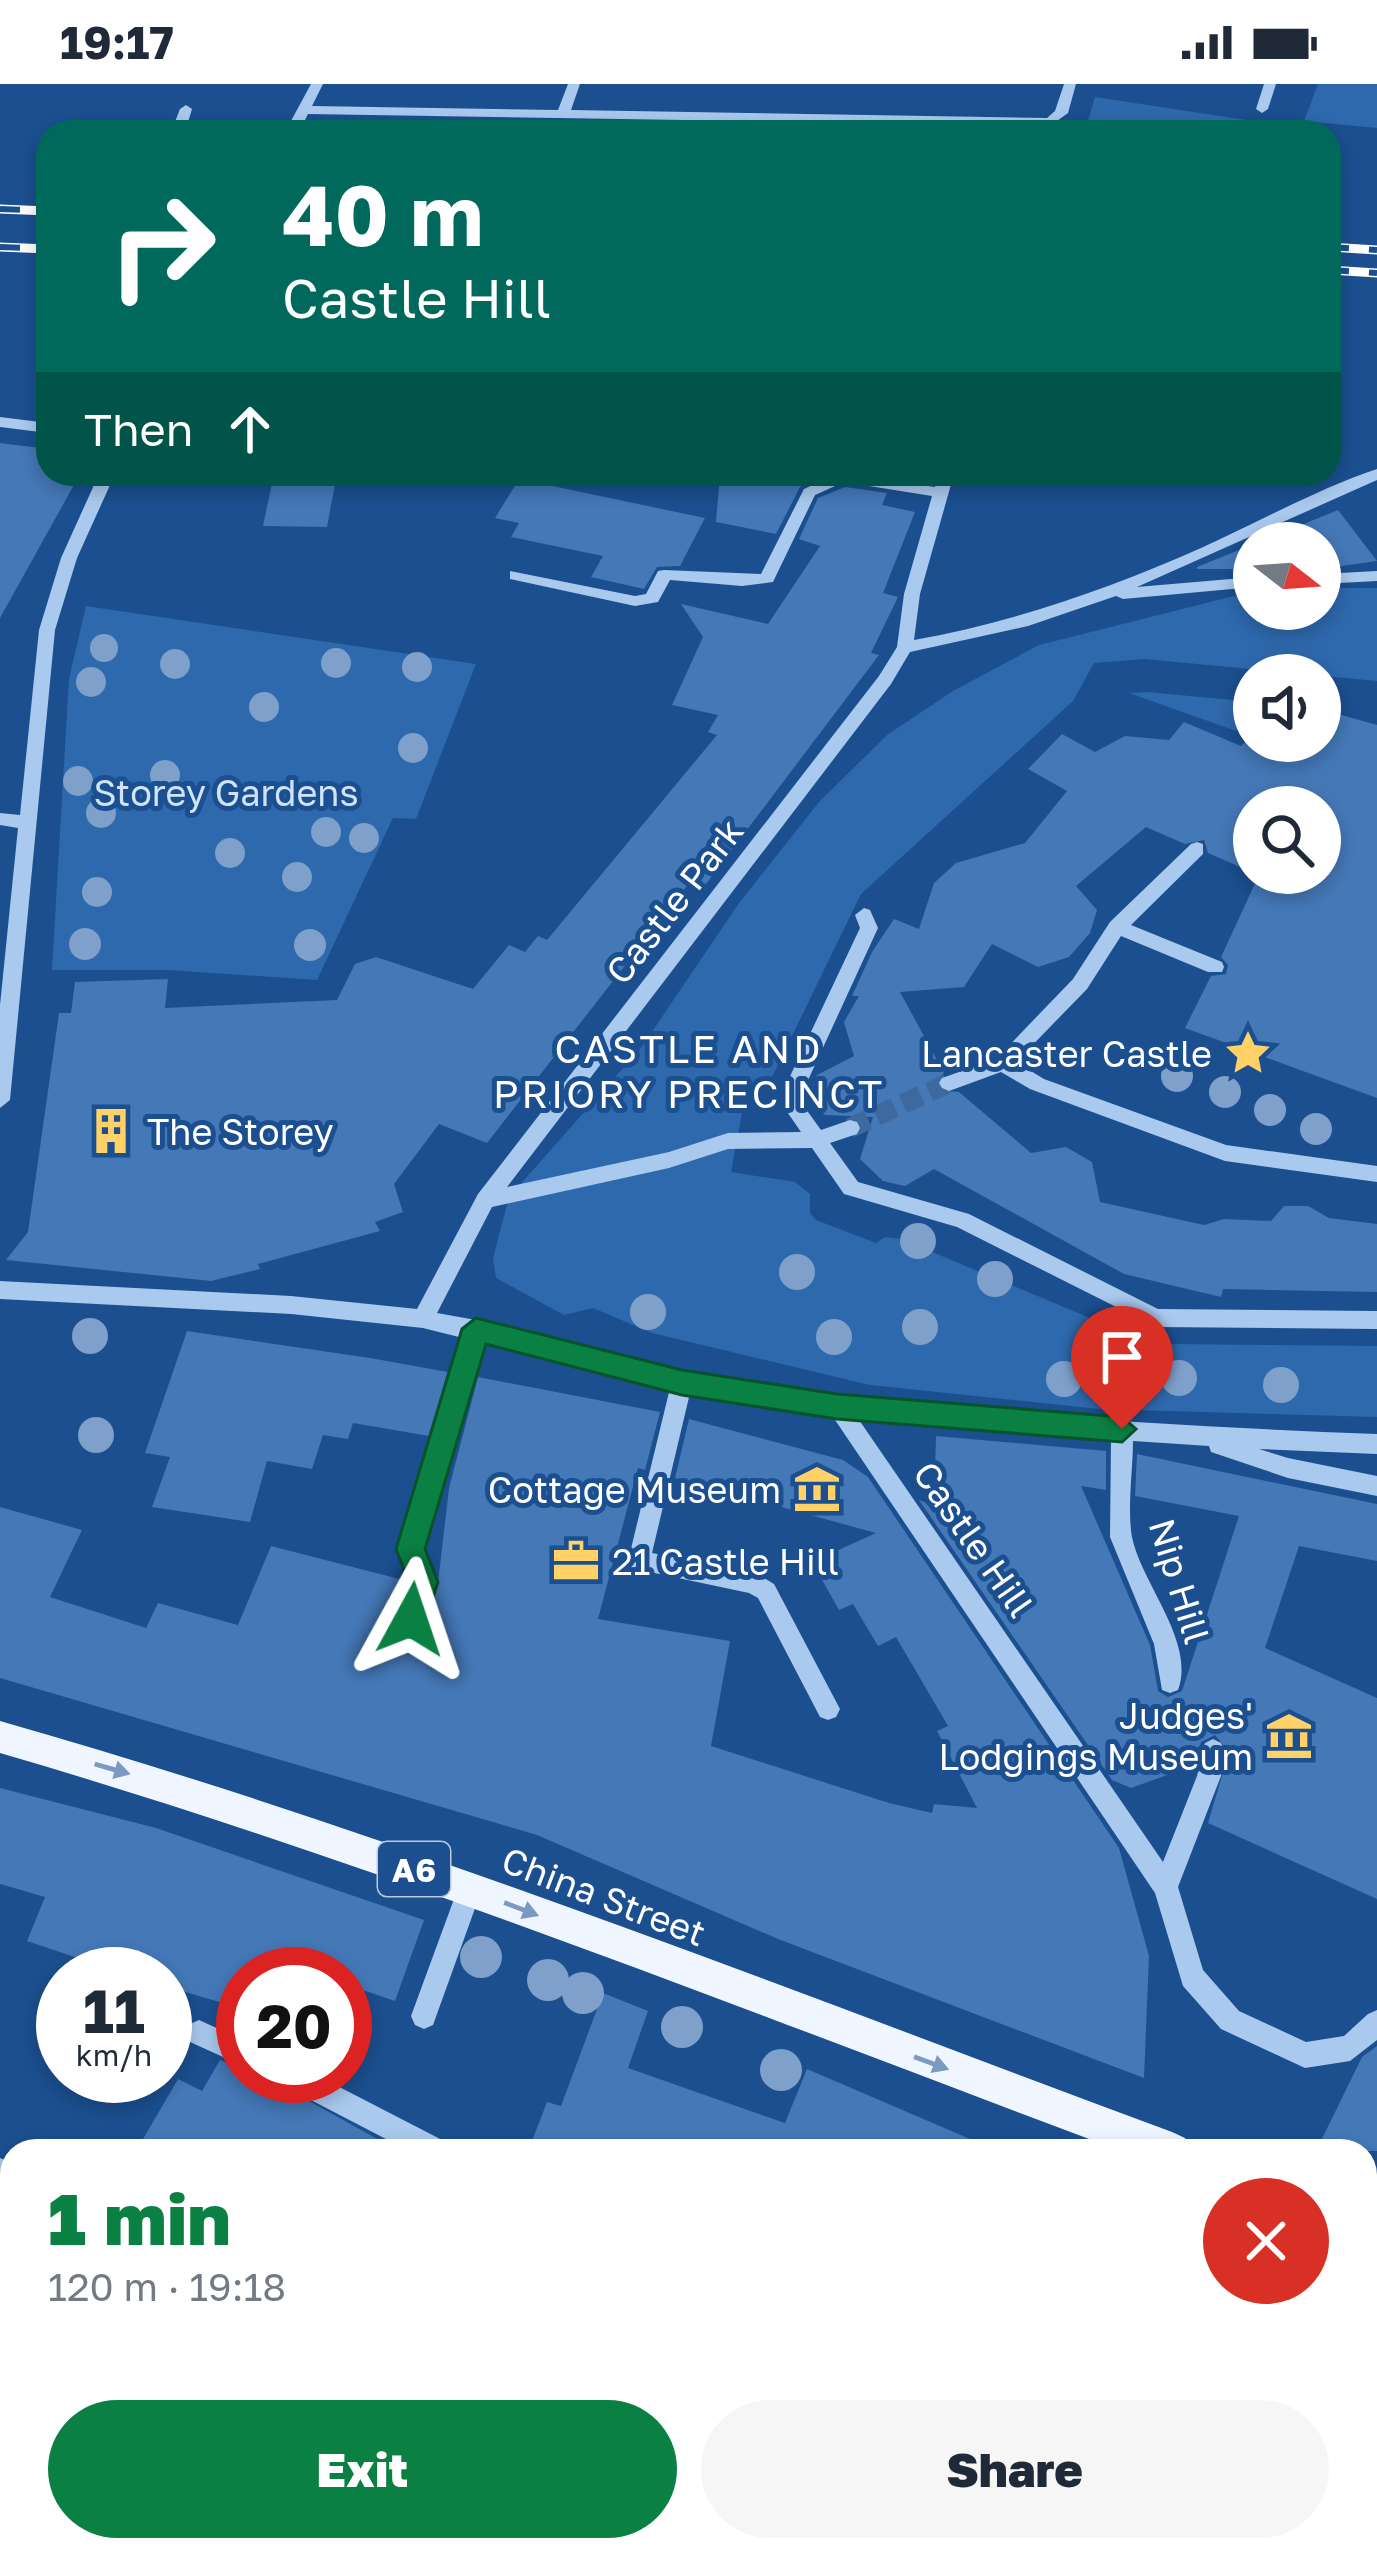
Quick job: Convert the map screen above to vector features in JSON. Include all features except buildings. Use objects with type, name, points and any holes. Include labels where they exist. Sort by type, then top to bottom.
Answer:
[{"type":"main road","name":"China Street","points":[[0,1736],[202,1795],[470,1889],[1140,2139]]},
{"type":"street","points":[[299,120],[317,84]]},
{"type":"street","points":[[563,115],[574,84]]},
{"type":"street","points":[[1056,120],[1070,84]]},
{"type":"street","points":[[1262,109],[1270,84]]},
{"type":"street","points":[[182,120],[186,109]]},
{"type":"street","points":[[304,110],[686,120]]},
{"type":"street","points":[[596,115],[604,120]]},
{"type":"street","points":[[0,422],[36,426]]},
{"type":"street","points":[[943,486],[912,594],[905,647],[981,637],[1111,595],[1377,474]]},
{"type":"street","points":[[0,1100],[13,1007],[25,822],[46,630],[69,558],[102,486]]},
{"type":"street","points":[[516,575],[635,601],[652,598],[664,575],[676,573],[747,584],[767,578],[809,492],[822,486]]},
{"type":"street","points":[[898,486],[942,493]]},
{"type":"street","points":[[1341,578],[1377,577]]},
{"type":"street","points":[[1111,595],[1233,584]]},
{"type":"street","name":"Castle Park","points":[[423,1319],[485,1200],[886,680],[905,647]]},
{"type":"street","points":[[0,819],[25,822]]},
{"type":"street","points":[[950,1083],[1003,1064],[1080,984],[1117,927],[1198,849]]},
{"type":"street","points":[[864,915],[869,928],[794,1089],[793,1106],[851,1188],[962,1220],[1156,1318],[1377,1320]]},
{"type":"street","points":[[1117,927],[1216,968]]},
{"type":"street","points":[[1003,1064],[1037,1084],[1225,1154],[1377,1174]]},
{"type":"street","points":[[485,1200],[669,1160],[728,1141],[817,1140],[850,1128]]},
{"type":"street","points":[[0,1290],[291,1304],[423,1319],[682,1382],[837,1406],[1190,1436],[1377,1444]]},
{"type":"street","points":[[411,1619],[423,1582],[411,1549],[476,1329]]},
{"type":"street","points":[[682,1382],[639,1561],[754,1583],[766,1591],[828,1708]]},
{"type":"street","name":"Castle Hill","points":[[837,1406],[1037,1691],[1166,1887],[1192,1977],[1230,2020],[1268,2042],[1305,2055],[1350,2048],[1377,2023]]},
{"type":"street","name":"Nip Hill","points":[[1122,1429],[1121,1537],[1166,1644],[1170,1682]]},
{"type":"street","points":[[1190,1436],[1288,1468],[1377,1486]]},
{"type":"street","points":[[1166,1887],[1209,1776],[1213,1751]]},
{"type":"street","points":[[424,2016],[470,1889]]},
{"type":"street","points":[[200,2033],[216,2041]]},
{"type":"street","points":[[343,2103],[413,2139]]},
{"type":"green space","points":[[1318,84],[1377,84],[1377,128],[1341,125],[1341,120],[1304,120]]},
{"type":"green space","points":[[1095,97],[1246,120],[1088,120]]},
{"type":"green space","points":[[1341,588],[1377,588],[1377,681],[1341,678],[1341,654],[1233,654],[1233,667],[1144,659],[1094,663],[1073,701],[861,894],[773,1075],[761,1086],[747,1086],[731,1172],[795,1182],[810,1194],[810,1213],[816,1220],[876,1243],[885,1237],[901,1239],[1095,1320],[1171,1344],[1377,1346],[1377,1417],[1099,1409],[870,1385],[652,1333],[593,1308],[564,1315],[496,1278],[493,1258],[509,1197],[641,1048],[739,903],[819,802],[887,735],[953,691],[1039,645],[1233,596],[1233,630],[1341,630]]},
{"type":"green space","name":"Storey Gardens","points":[[86,606],[476,664],[416,819],[393,818],[317,980],[168,970],[52,970],[69,679]]},
{"type":"green space","points":[[1129,693],[1233,700],[1233,730]]},
{"type":"tunnel","points":[[850,1128],[949,1083]]},
{"type":"railway","points":[[0,209],[36,210]]},
{"type":"railway","points":[[0,247],[36,248]]},
{"type":"railway","points":[[1341,248],[1377,250]]},
{"type":"railway","points":[[1341,271],[1377,273]]},
{"type":"place","name":"Lancaster Castle","points":[[1248,1053]]},
{"type":"place","name":"The Storey","points":[[111,1131]]},
{"type":"place","name":"Cottage Museum","points":[[817,1489]]},
{"type":"place","name":"21 Castle Hill","points":[[576,1561]]},
{"type":"place","name":"Judges' Lodgings Museum","points":[[1289,1736]]},
{"type":"district","name":"CASTLE AND PRIORY PRECINCT","points":[[689,1070]]},
{"type":"route","points":[[411,1619],[423,1582],[411,1549],[476,1329],[682,1382],[837,1406],[1122,1429]]}]
